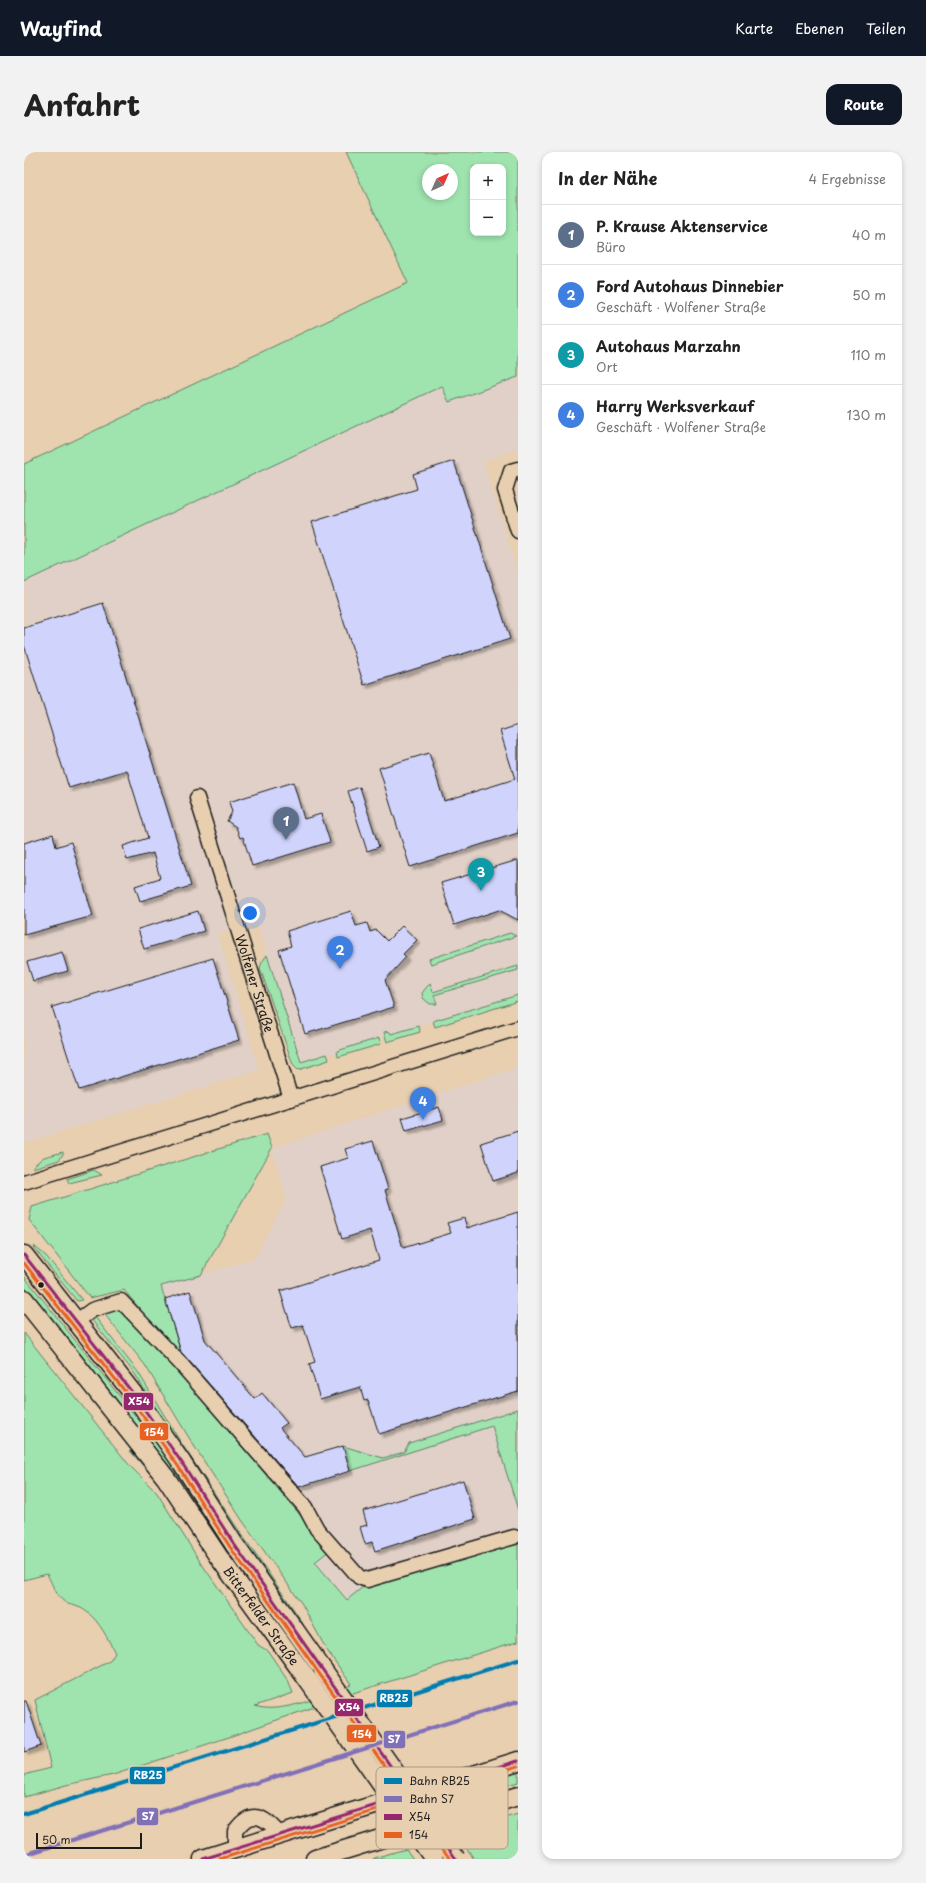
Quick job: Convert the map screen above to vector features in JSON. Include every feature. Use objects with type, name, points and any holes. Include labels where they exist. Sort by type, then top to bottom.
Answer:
[{"type":"main road","name":"Bitterfelder Straße","points":[[24,1255],[136,1396],[182,1463],[217,1518],[391,1767]]},
{"type":"main road","name":"Bitterfelder Straße","points":[[24,1299],[166,1478],[218,1556],[376,1777]]},
{"type":"main road","name":"Bitterfelder Straße","points":[[217,1518],[218,1556]]},
{"type":"main road","points":[[499,1767],[518,1761]]},
{"type":"main road","points":[[508,1799],[518,1796]]},
{"type":"main road","points":[[203,1859],[375,1805]]},
{"type":"main road","points":[[315,1859],[338,1856],[376,1842]]},
{"type":"main road","name":"Bitterfelder Straße","points":[[427,1849],[434,1859]]},
{"type":"main road","name":"Bitterfelder Straße","points":[[449,1849],[456,1859]]},
{"type":"street","points":[[518,469],[511,471],[505,490],[518,531]]},
{"type":"street","name":"Wolfener Straße","points":[[197,798],[291,1099]]},
{"type":"street","points":[[24,1182],[518,1028]]},
{"type":"street","points":[[77,1321],[95,1308],[121,1301],[180,1363],[294,1495],[314,1520],[317,1529],[359,1577],[368,1580],[514,1537]]},
{"type":"street","points":[[235,1849],[235,1832],[247,1818],[256,1817],[266,1820],[280,1836]]},
{"type":"shaded area","points":[[518,377],[518,449],[483,461],[518,574],[518,995],[301,1063],[258,925],[218,934],[259,1070],[24,1143],[24,580],[442,386],[450,402]]},
{"type":"shaded area","points":[[518,1067],[518,1540],[364,1586],[348,1600],[315,1562],[330,1549],[167,1360],[181,1353],[161,1286],[254,1259],[286,1199],[272,1148]]},
{"type":"green space","points":[[346,152],[518,152],[518,377],[449,402],[442,386],[24,582],[24,464],[408,283]]},
{"type":"green space","points":[[510,933],[516,936],[431,964],[429,959]]},
{"type":"green space","points":[[267,955],[301,1062],[327,1054],[329,1060],[298,1070],[293,1065],[260,968]]},
{"type":"green space","points":[[518,966],[518,970],[434,995],[437,1004],[430,1004],[423,998],[422,993],[430,983],[433,992]]},
{"type":"green space","points":[[518,995],[518,1001],[435,1027],[433,1021]]},
{"type":"green space","points":[[419,1026],[420,1032],[387,1042],[384,1032],[389,1031],[391,1034]]},
{"type":"green space","points":[[379,1038],[381,1044],[338,1057],[337,1051]]},
{"type":"green space","points":[[267,1134],[272,1148],[201,1275],[161,1286],[181,1353],[178,1355],[124,1290],[90,1298],[29,1220],[32,1207]]},
{"type":"green space","points":[[63,1152],[59,1160],[33,1168],[33,1166],[44,1157]]},
{"type":"green space","points":[[94,1170],[102,1175],[69,1183],[67,1179]]},
{"type":"green space","points":[[34,1246],[46,1256],[82,1300],[77,1301],[33,1247]]},
{"type":"green space","points":[[24,1276],[176,1467],[298,1646],[293,1651],[164,1461],[24,1287]]},
{"type":"green space","points":[[118,1308],[134,1320],[330,1550],[315,1562],[347,1600],[364,1586],[518,1540],[518,1641],[356,1692],[229,1737],[113,1775],[66,1785],[24,1797],[24,1775],[51,1768],[35,1700],[110,1661],[115,1653],[103,1631],[92,1616],[85,1610],[64,1602],[55,1590],[47,1574],[24,1580],[24,1333],[130,1466],[157,1493],[199,1560],[258,1645],[268,1651],[288,1681],[293,1693],[255,1706],[277,1708],[290,1706],[317,1698],[351,1684],[326,1649],[302,1604],[242,1520],[191,1441],[145,1365],[102,1311]]},
{"type":"green space","points":[[95,1317],[138,1372],[178,1438],[236,1526],[301,1620],[306,1631],[233,1529],[173,1438],[135,1374],[91,1319]]},
{"type":"green space","points":[[518,1409],[518,1510],[492,1426],[350,1471],[343,1446],[383,1458],[404,1452],[409,1443]]},
{"type":"green space","points":[[134,1448],[157,1481],[130,1451]]},
{"type":"green space","points":[[518,1771],[518,1782],[508,1785],[508,1774]]},
{"type":"green space","points":[[518,1814],[518,1859],[474,1859],[467,1849],[508,1849],[508,1817]]},
{"type":"green space","points":[[406,1849],[413,1859],[373,1859],[377,1857]]},
{"type":"building","points":[[454,461],[510,639],[364,685],[312,522],[417,489],[413,474]]},
{"type":"building","points":[[103,603],[191,886],[140,901],[135,886],[160,878],[153,853],[127,860],[123,846],[148,838],[127,770],[69,788],[24,645],[24,628]]},
{"type":"building","points":[[518,725],[518,833],[410,867],[379,768],[429,753],[444,801],[515,779],[500,731]]},
{"type":"building","points":[[293,782],[304,819],[321,814],[330,842],[252,866],[243,837],[240,838],[236,827],[227,821],[232,812],[229,802]]},
{"type":"building","points":[[360,787],[379,847],[367,851],[348,791]]},
{"type":"building","points":[[53,834],[56,847],[71,842],[93,916],[24,935],[24,843]]},
{"type":"building","points":[[518,860],[518,920],[499,910],[454,925],[441,883]]},
{"type":"building","points":[[198,911],[204,931],[144,949],[138,929]]},
{"type":"building","points":[[351,911],[356,926],[367,923],[370,932],[376,930],[387,941],[402,926],[417,940],[403,954],[406,957],[385,980],[394,1007],[305,1034],[279,950],[291,946],[287,931]]},
{"type":"building","points":[[62,952],[68,971],[33,981],[27,962]]},
{"type":"building","points":[[213,958],[239,1040],[79,1090],[52,1007]]},
{"type":"building","points":[[439,1107],[443,1120],[406,1131],[402,1118]]},
{"type":"building","points":[[518,1131],[518,1173],[493,1181],[481,1143]]},
{"type":"building","points":[[373,1141],[388,1189],[385,1190],[403,1248],[451,1233],[447,1223],[464,1218],[467,1228],[518,1212],[518,1391],[379,1434],[368,1400],[364,1401],[360,1387],[320,1399],[309,1364],[315,1362],[303,1325],[292,1328],[280,1291],[379,1260],[370,1230],[342,1239],[320,1167],[348,1158],[345,1149]]},
{"type":"building","points":[[190,1291],[205,1340],[255,1399],[262,1393],[287,1423],[280,1428],[305,1457],[343,1446],[350,1471],[299,1487],[181,1352],[165,1299]]},
{"type":"building","points":[[463,1480],[475,1519],[375,1551],[372,1542],[365,1544],[360,1527],[367,1525],[363,1511]]},
{"type":"building","points":[[24,1701],[26,1701],[41,1746],[24,1752]]},
{"type":"rail line","name":"RB25","points":[[24,1814],[518,1660]]},
{"type":"rail line","name":"S7","points":[[24,1855],[518,1701]]},
{"type":"transit line","name":"X54","points":[[24,1255],[135,1396],[182,1463],[234,1544],[391,1767]]},
{"type":"transit line","name":"154","points":[[24,1263],[131,1399],[178,1466],[230,1547],[385,1767]]},
{"type":"transit line","name":"X54","points":[[499,1767],[518,1761]]},
{"type":"transit line","name":"154","points":[[508,1769],[518,1766]]},
{"type":"transit line","name":"X54","points":[[203,1859],[376,1805]]},
{"type":"transit line","name":"154","points":[[220,1859],[376,1810]]},
{"type":"transit line","name":"154","points":[[443,1849],[450,1859]]},
{"type":"transit line","name":"X54","points":[[449,1849],[456,1859]]},
{"type":"place","name":"P. Krause Aktenservice","points":[[286,840]]},
{"type":"place","name":"Autohaus Marzahn","points":[[481,891]]},
{"type":"place","name":"Ford Autohaus Dinnebier","points":[[340,969]]},
{"type":"place","name":"Harry Werksverkauf","points":[[423,1120]]}]
